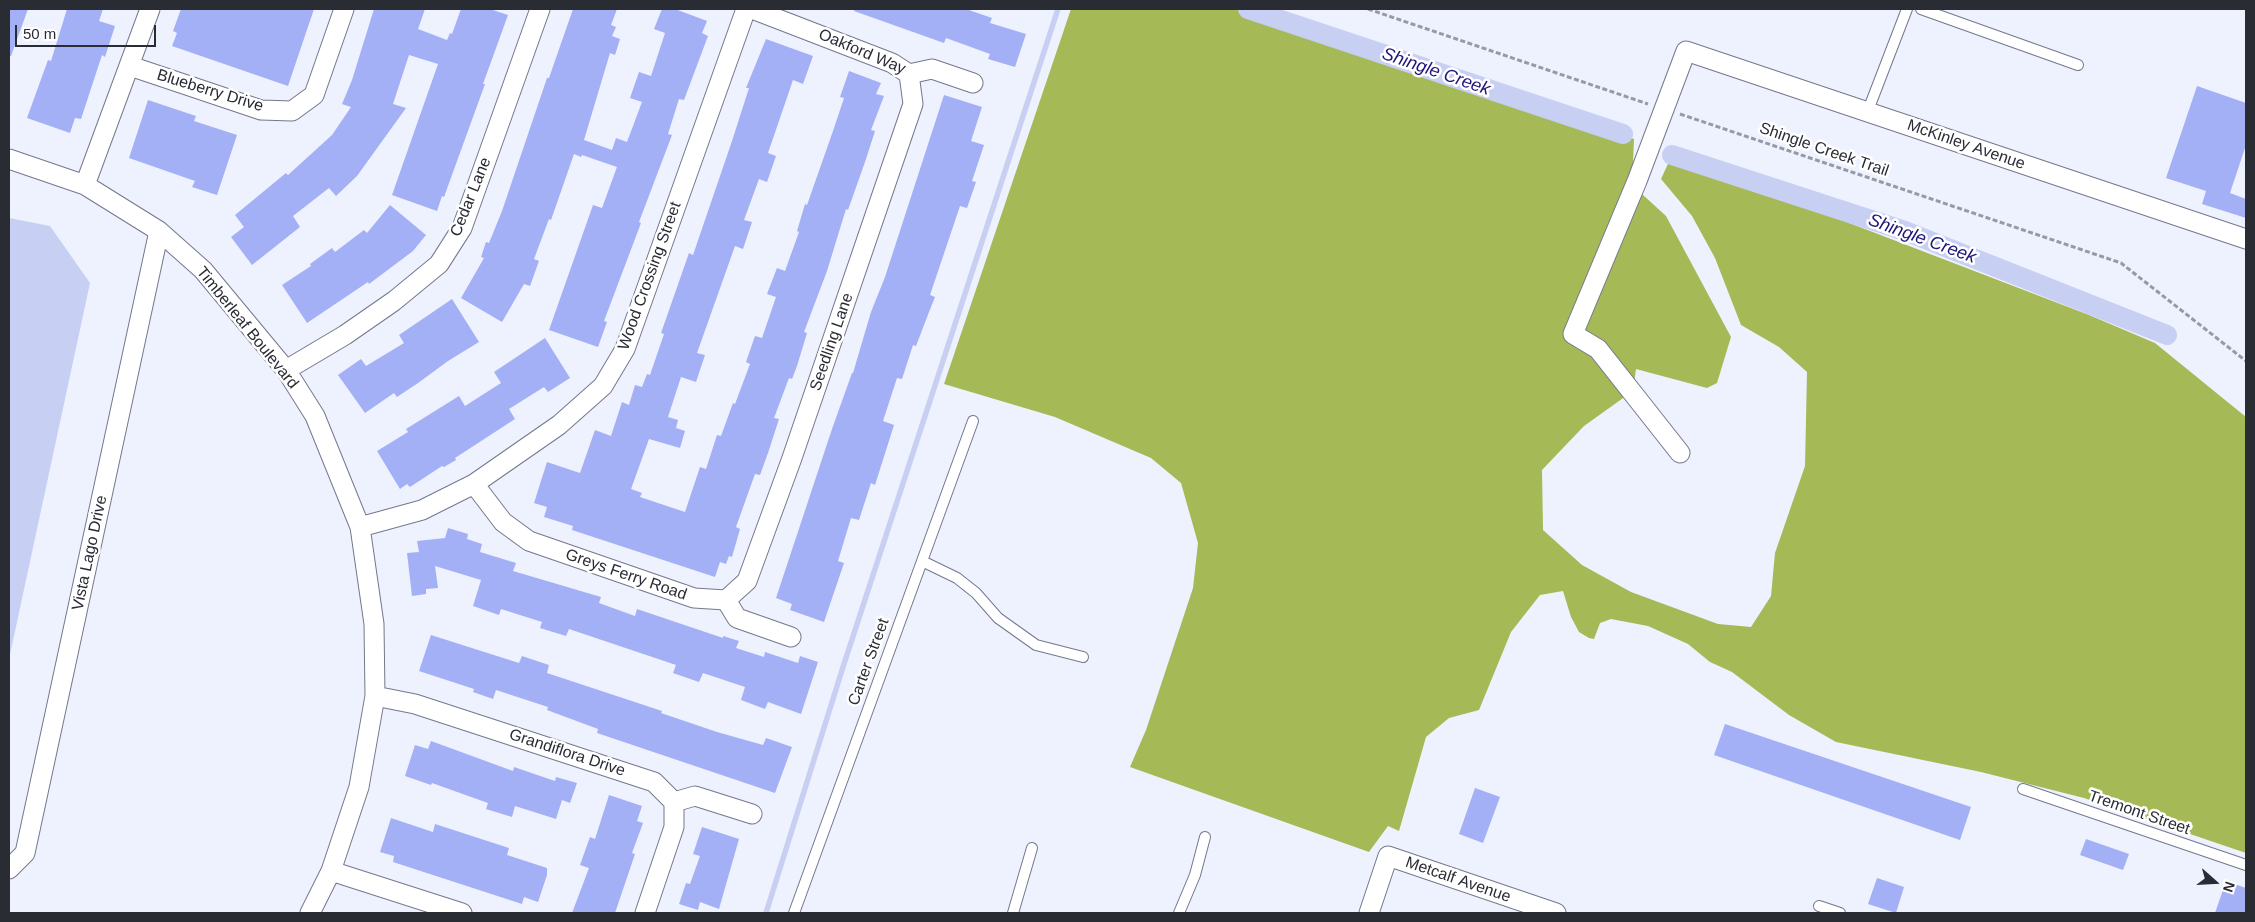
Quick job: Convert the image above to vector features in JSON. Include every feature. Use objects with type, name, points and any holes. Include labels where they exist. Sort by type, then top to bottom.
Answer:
[{"type":"street","points":[[85,186],[150,9]]},
{"type":"street","name":"Blueberry Drive","points":[[130,66],[261,110],[292,110],[314,95],[344,9]]},
{"type":"street","name":"Cedar Lane","points":[[286,370],[344,335],[394,301],[439,264],[462,228],[540,9]]},
{"type":"street","name":"Wood Crossing Street","points":[[360,527],[422,510],[474,484],[559,425],[603,386],[625,349],[746,9]]},
{"type":"street","name":"Oakford Way","points":[[752,9],[876,56],[892,63],[909,74],[932,69],[973,83]]},
{"type":"street","name":"McKinley Avenue","points":[[1665,109],[1686,51],[2246,240]]},
{"type":"street","name":"Seedling Lane","points":[[726,600],[747,581],[792,458],[913,104],[909,74]]},
{"type":"street","points":[[1665,109],[1572,334],[1598,349],[1680,453]]},
{"type":"street","name":"Timberleaf Boulevard","points":[[9,159],[85,186],[158,232],[203,270],[286,370],[315,416],[360,527],[374,624],[375,696],[359,787],[331,871],[310,913]]},
{"type":"street","name":"Vista Lago Drive","points":[[9,868],[25,853],[158,232]]},
{"type":"street","name":"Greys Ferry Road","points":[[474,484],[502,522],[528,541],[694,598],[726,600]]},
{"type":"street","points":[[726,600],[737,618],[791,637]]},
{"type":"street","name":"Grandiflora Drive","points":[[375,696],[415,704],[654,782],[674,802]]},
{"type":"street","points":[[645,913],[674,827],[674,802],[695,796],[752,814]]},
{"type":"street","name":"Metcalf Avenue","points":[[1369,913],[1388,856],[1556,913]]},
{"type":"street","points":[[331,871],[462,913]]},
{"type":"lane","points":[[1867,112],[1907,9]]},
{"type":"lane","points":[[1921,9],[2078,66]]},
{"type":"lane","name":"Carter Street","points":[[794,913],[972,421]]},
{"type":"lane","points":[[922,561],[957,578],[976,593],[998,618],[1036,645],[1083,658]]},
{"type":"lane","name":"Tremont Street","points":[[2023,789],[2246,865]]},
{"type":"lane","points":[[1179,913],[1195,875],[1205,837]]},
{"type":"lane","points":[[1013,913],[1032,848]]},
{"type":"lane","points":[[1819,906],[1840,913]]},
{"type":"path","name":"Shingle Creek Trail","points":[[1368,9],[2121,264],[2246,360]]},
{"type":"green space","points":[[1071,9],[1249,9],[1634,139],[1633,162],[1642,194],[1666,216],[1731,337],[1717,383],[1707,388],[1636,369],[1633,391],[1584,426],[1542,470],[1543,530],[1582,565],[1631,592],[1718,624],[1751,627],[1771,596],[1775,553],[1805,466],[1807,372],[1779,347],[1741,325],[1715,258],[1692,216],[1661,179],[1672,155],[2089,315],[2155,343],[2246,417],[2246,853],[2084,798],[1981,772],[1836,742],[1789,715],[1732,672],[1710,662],[1688,644],[1648,626],[1611,619],[1600,623],[1594,639],[1589,638],[1579,632],[1571,617],[1563,591],[1540,595],[1511,632],[1479,710],[1449,718],[1426,737],[1399,831],[1388,826],[1369,852],[1130,767],[1146,730],[1193,588],[1198,543],[1181,483],[1151,458],[1055,417],[944,384]]},
{"type":"water","points":[[9,218],[50,226],[90,283],[9,659]]},
{"type":"building","points":[[9,9],[28,9],[11,56],[9,56]]},
{"type":"building","points":[[67,9],[103,9],[99,21],[115,26],[105,57],[102,55],[81,119],[75,118],[70,133],[27,118],[48,60],[51,61]]},
{"type":"building","points":[[181,9],[314,9],[288,86],[172,46],[177,33],[173,31]]},
{"type":"building","points":[[374,9],[425,9],[418,29],[447,40],[450,33],[452,34],[461,9],[490,9],[508,15],[444,197],[442,196],[437,211],[392,195],[438,64],[409,55],[393,104],[406,108],[357,176],[336,196],[329,188],[293,216],[300,227],[252,265],[231,237],[244,227],[235,215],[286,173],[288,175],[332,135],[351,107],[342,104],[352,80]]},
{"type":"building","points":[[573,9],[617,9],[611,25],[616,27],[612,36],[620,39],[615,55],[610,53],[584,140],[612,150],[616,138],[627,142],[642,102],[630,98],[639,72],[651,76],[665,33],[654,29],[662,9],[675,9],[707,21],[702,33],[708,36],[684,100],[679,99],[668,134],[672,135],[604,321],[607,322],[598,347],[549,330],[593,205],[602,208],[617,167],[574,154],[551,220],[549,219],[534,259],[539,261],[530,286],[524,284],[502,322],[461,298],[484,258],[481,257],[486,242],[489,243],[502,211],[547,78],[549,78]]},
{"type":"building","points":[[854,9],[966,9],[992,18],[990,23],[1026,34],[1015,67],[988,59],[990,54],[946,38],[944,43],[854,11]]},
{"type":"building","points":[[766,39],[813,56],[803,84],[793,80],[768,153],[776,156],[767,182],[759,179],[744,220],[752,222],[743,249],[735,246],[697,353],[705,355],[696,382],[681,377],[668,417],[678,420],[676,428],[685,431],[680,448],[649,439],[631,489],[642,493],[640,497],[685,512],[700,467],[706,469],[717,435],[721,436],[733,403],[735,404],[750,364],[746,362],[755,336],[762,338],[776,297],[767,294],[777,268],[785,271],[799,232],[797,231],[805,204],[807,205],[844,98],[840,97],[849,71],[881,83],[876,94],[884,96],[871,130],[875,131],[865,162],[848,210],[846,209],[827,271],[804,332],[807,333],[797,366],[792,379],[789,378],[774,418],[779,419],[768,453],[760,475],[755,474],[736,527],[740,529],[732,557],[729,556],[726,564],[720,562],[715,577],[572,530],[573,526],[544,517],[547,507],[534,503],[547,462],[580,473],[595,430],[611,436],[622,402],[629,405],[635,385],[642,387],[647,374],[650,375],[664,334],[661,333],[689,253],[693,255],[749,88],[746,88]]},
{"type":"building","points":[[2197,86],[2246,103],[2246,145],[2230,193],[2246,199],[2246,218],[2202,204],[2206,191],[2166,178]]},
{"type":"building","points":[[944,95],[982,107],[971,141],[984,145],[972,181],[976,182],[967,208],[960,206],[930,295],[935,297],[916,346],[913,345],[902,379],[897,378],[883,421],[894,425],[875,485],[871,483],[859,520],[851,518],[838,561],[844,563],[824,622],[790,610],[792,604],[776,598],[832,429],[853,373],[871,312],[885,277]]},
{"type":"building","points":[[148,100],[196,116],[194,121],[237,135],[217,195],[192,187],[195,181],[129,158]]},
{"type":"building","points":[[390,205],[426,235],[413,251],[369,284],[368,282],[307,323],[282,285],[311,266],[310,264],[332,248],[335,252],[364,230],[367,233]]},
{"type":"building","points":[[452,299],[479,342],[397,397],[394,393],[365,413],[338,375],[361,359],[366,366],[404,343],[399,335]]},
{"type":"building","points":[[545,338],[570,378],[548,392],[544,387],[509,409],[515,419],[455,458],[456,460],[444,467],[442,466],[410,487],[407,484],[400,489],[377,451],[408,432],[406,429],[459,396],[465,406],[501,383],[494,372]]},
{"type":"building","points":[[448,528],[468,534],[467,539],[482,544],[480,552],[516,563],[513,571],[601,597],[599,603],[635,616],[637,609],[723,638],[723,636],[739,641],[736,648],[764,657],[765,652],[798,663],[800,656],[818,662],[801,714],[768,702],[765,709],[741,700],[745,687],[703,673],[699,682],[673,673],[676,665],[569,629],[566,636],[540,628],[542,622],[501,609],[499,615],[473,606],[481,580],[435,566],[438,588],[426,589],[426,594],[412,596],[407,553],[419,552],[417,541],[445,538]]},
{"type":"building","points":[[431,635],[519,663],[522,656],[549,665],[547,673],[662,711],[661,713],[717,732],[763,745],[766,738],[792,747],[775,793],[597,733],[598,729],[547,710],[548,707],[496,690],[493,699],[473,692],[474,689],[419,671]]},
{"type":"building","points":[[1725,724],[1971,807],[1960,840],[1714,755]]},
{"type":"building","points":[[431,741],[513,771],[514,767],[555,781],[556,777],[577,783],[570,803],[562,800],[556,819],[515,806],[512,817],[486,809],[488,803],[432,783],[431,785],[405,776],[415,745],[428,749]]},
{"type":"building","points":[[1475,788],[1500,797],[1483,843],[1459,834]]},
{"type":"building","points":[[609,795],[642,806],[637,821],[643,823],[632,853],[635,854],[615,913],[572,913],[589,868],[580,865],[590,837],[595,839]]},
{"type":"building","points":[[391,818],[433,832],[435,824],[509,848],[507,855],[547,868],[547,875],[538,902],[524,897],[522,904],[393,862],[394,856],[380,852]]},
{"type":"building","points":[[702,827],[739,839],[719,909],[700,902],[698,910],[679,904],[686,883],[690,884],[700,856],[693,854]]},
{"type":"building","points":[[2086,839],[2129,854],[2123,870],[2080,855]]},
{"type":"building","points":[[1877,878],[1904,887],[1896,913],[1868,904]]},
{"type":"building","points":[[2226,881],[2246,888],[2246,913],[2215,913]]},
{"type":"waterway","points":[[766,913],[843,667],[1058,9]]},
{"type":"waterway","name":"Shingle Creek","points":[[1248,9],[1623,134]]},
{"type":"waterway","name":"Shingle Creek","points":[[1672,155],[1905,231],[2167,335]]}]
